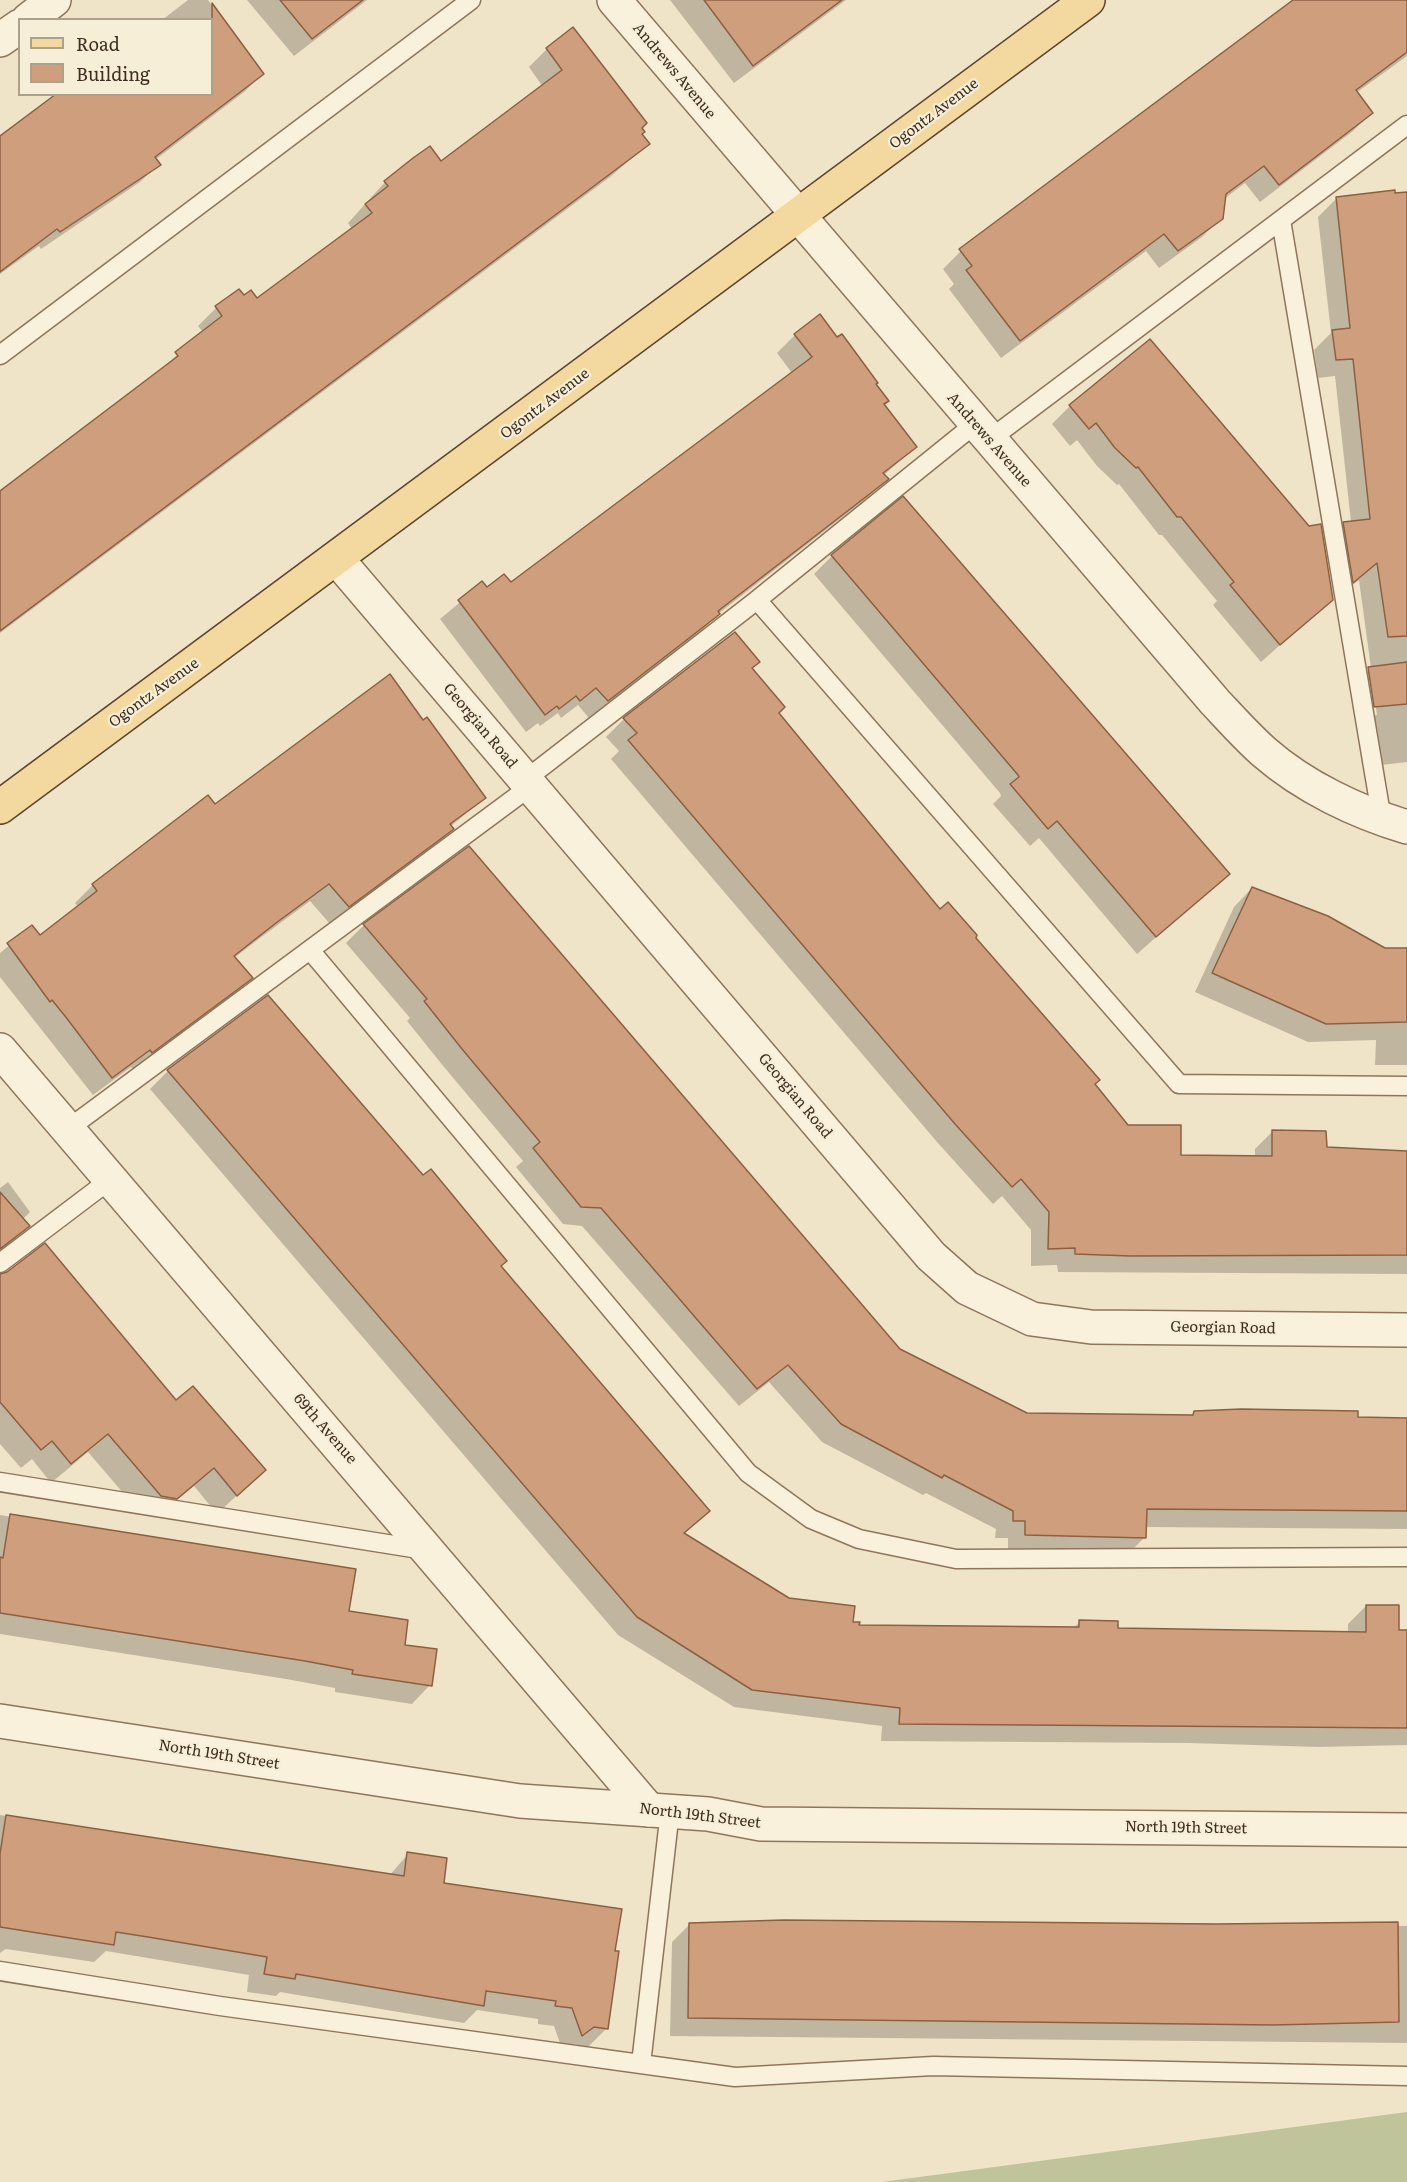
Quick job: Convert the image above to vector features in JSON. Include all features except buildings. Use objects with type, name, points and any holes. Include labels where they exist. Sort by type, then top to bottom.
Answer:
[{"type":"main road","name":"Ogontz Avenue","points":[[0,807],[1088,0]]},
{"type":"street","points":[[31,18],[54,0]]},
{"type":"street","name":"Andrews Avenue","points":[[614,0],[1215,702],[1264,753],[1328,795],[1395,824]]},
{"type":"street","points":[[0,40],[18,27]]},
{"type":"street","name":"Georgian Road","points":[[337,558],[931,1256],[967,1288],[1032,1319],[1091,1327],[1407,1330]]},
{"type":"street","name":"69th Avenue","points":[[0,1050],[429,1551],[660,1810]]},
{"type":"street","name":"North 19th Street","points":[[0,1721],[520,1801],[708,1814],[761,1824],[1407,1830]]},
{"type":"lane","points":[[0,355],[471,0]]},
{"type":"lane","points":[[68,1129],[310,950],[528,783],[756,600],[982,432],[1281,220],[1407,125]]},
{"type":"lane","points":[[1281,220],[1395,824]]},
{"type":"lane","points":[[756,600],[1179,1084],[1407,1086]]},
{"type":"lane","points":[[310,950],[748,1473],[812,1519],[859,1539],[956,1559],[1407,1557]]},
{"type":"lane","points":[[0,1263],[111,1179]]},
{"type":"lane","points":[[0,1482],[429,1551]]},
{"type":"lane","points":[[641,2064],[660,1810]]},
{"type":"lane","points":[[0,1971],[220,2006],[735,2077],[933,2066],[1407,2076]]},
{"type":"green space","points":[[1407,2112],[1407,2182],[882,2182]]}]
